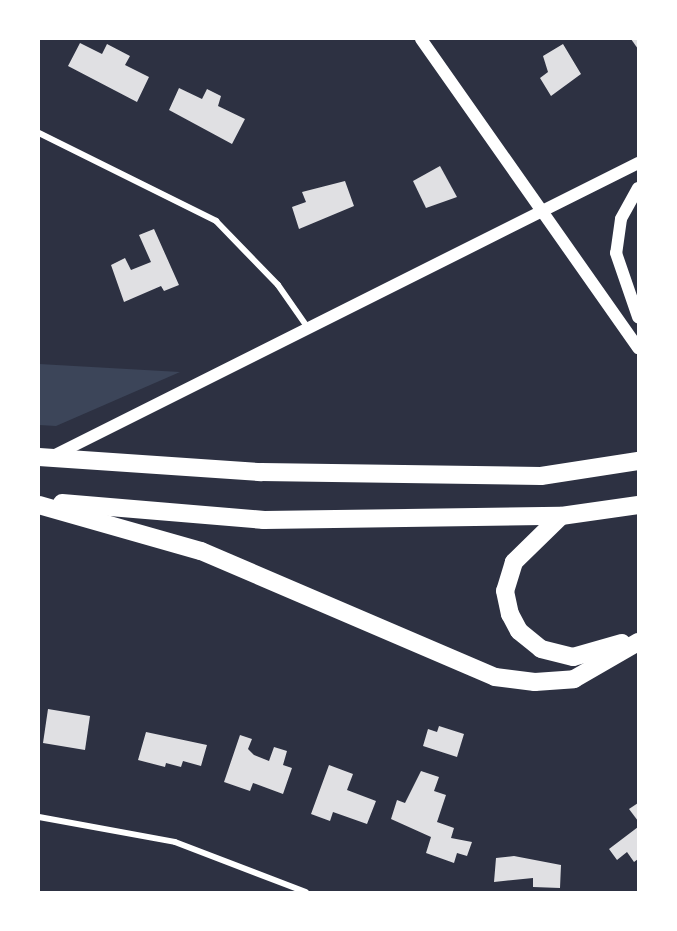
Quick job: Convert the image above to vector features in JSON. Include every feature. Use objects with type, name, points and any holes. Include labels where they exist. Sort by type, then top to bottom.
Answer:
[{"type":"highway","points":[[39,457],[261,472],[541,476],[638,461]]},
{"type":"highway","points":[[39,503],[264,520],[561,516],[638,505]]},
{"type":"highway","points":[[39,503],[201,551],[495,677],[535,682],[574,679],[638,640]]},
{"type":"highway","points":[[561,516],[514,562],[505,591],[519,631],[541,649],[573,657],[638,640]]},
{"type":"main road","points":[[421,39],[638,348]]},
{"type":"main road","points":[[39,463],[308,328],[545,214],[638,163]]},
{"type":"main road","points":[[638,188],[621,219],[616,253],[638,317]]},
{"type":"street","points":[[39,133],[216,221],[278,285],[308,328]]},
{"type":"street","points":[[39,817],[175,842],[306,892]]},
{"type":"shaded area","points":[[39,364],[180,372],[56,426],[39,425]]},
{"type":"building","points":[[631,39],[638,39],[638,49]]},
{"type":"building","points":[[80,43],[102,54],[107,44],[130,56],[125,65],[149,77],[137,102],[68,66]]},
{"type":"building","points":[[563,44],[581,74],[551,96],[540,78],[548,72],[543,56]]},
{"type":"building","points":[[179,88],[202,99],[207,89],[221,96],[218,106],[245,119],[232,144],[169,110]]},
{"type":"building","points":[[440,166],[457,197],[426,208],[413,181]]},
{"type":"building","points":[[345,181],[354,206],[299,229],[292,207],[306,202],[302,192]]},
{"type":"building","points":[[154,229],[179,285],[164,291],[161,286],[124,302],[111,265],[125,258],[131,270],[151,262],[139,235]]},
{"type":"building","points":[[48,709],[90,716],[85,750],[43,743]]},
{"type":"building","points":[[439,726],[464,734],[457,757],[423,746],[428,729],[437,732]]},
{"type":"building","points":[[146,732],[207,745],[201,766],[183,761],[181,767],[166,763],[165,767],[138,760]]},
{"type":"building","points":[[240,735],[252,739],[248,749],[254,755],[269,761],[274,747],[287,751],[283,765],[292,768],[283,794],[253,783],[250,791],[224,782]]},
{"type":"building","points":[[329,765],[353,774],[347,790],[376,801],[367,824],[333,812],[330,821],[311,814]]},
{"type":"building","points":[[421,771],[439,777],[434,791],[446,795],[437,822],[454,828],[451,838],[472,842],[467,856],[457,853],[454,863],[426,853],[431,837],[391,819],[397,800],[405,803]]},
{"type":"building","points":[[638,803],[638,821],[629,809]]},
{"type":"building","points":[[638,827],[638,859],[634,862],[627,852],[617,860],[609,849]]},
{"type":"building","points":[[514,856],[561,865],[560,888],[533,887],[533,878],[494,882],[496,858]]}]
